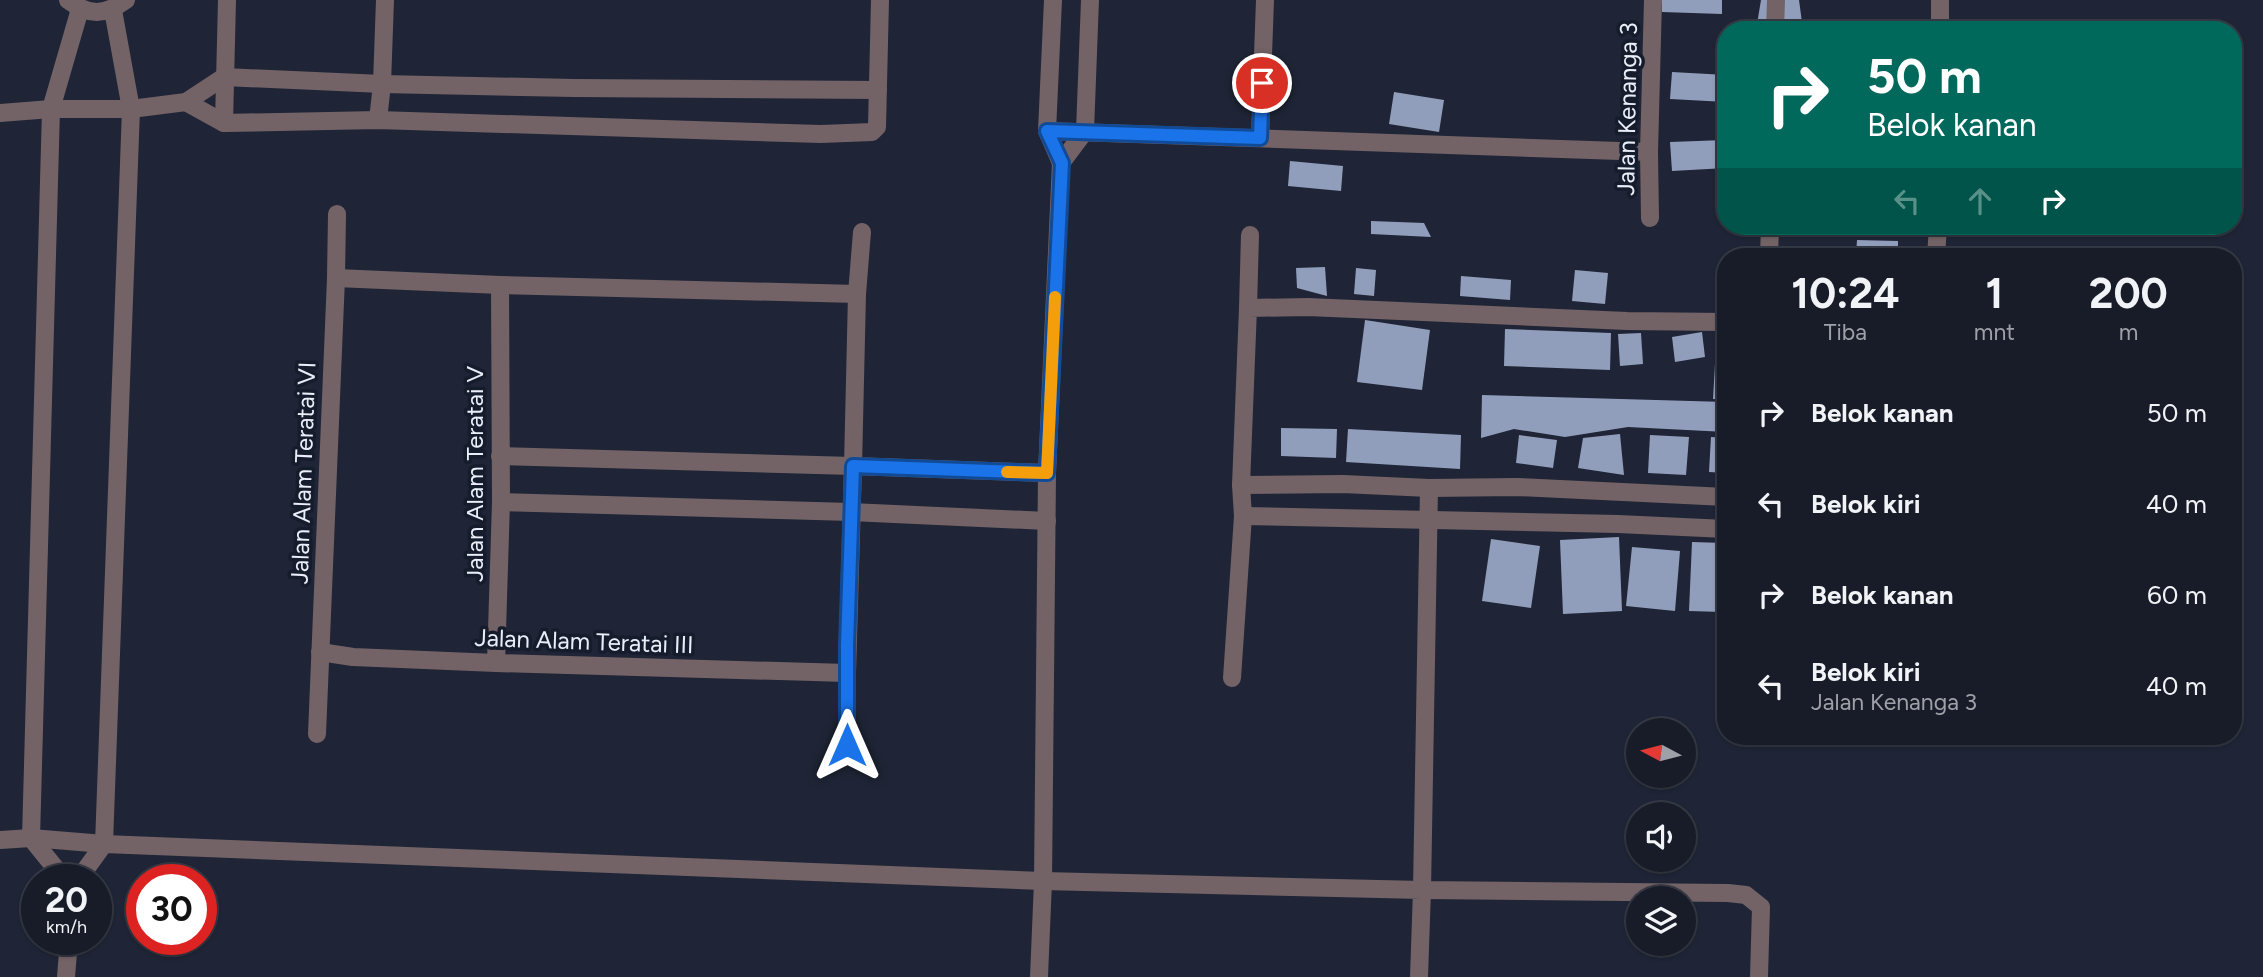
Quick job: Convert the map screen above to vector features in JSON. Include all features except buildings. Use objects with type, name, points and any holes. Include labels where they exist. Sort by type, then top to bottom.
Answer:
[{"type":"street","points":[[224,123],[227,0]]},
{"type":"street","points":[[378,120],[385,0]]},
{"type":"street","points":[[186,102],[224,123],[378,120],[821,134],[872,132],[877,127],[880,0]]},
{"type":"street","points":[[1039,977],[1043,881],[1047,473],[1062,163],[1047,131],[1053,0]]},
{"type":"street","points":[[1062,163],[1085,131],[1090,0]]},
{"type":"street","points":[[1260,138],[1265,0]]},
{"type":"street","name":"Jalan Kenanga 3","points":[[1650,218],[1653,0]]},
{"type":"street","points":[[1775,21],[1776,0]]},
{"type":"street","points":[[1940,0],[1940,21]]},
{"type":"street","points":[[52,864],[31,838],[51,109],[74,4],[96,13],[119,5],[131,109],[104,844],[90,864]]},
{"type":"street","points":[[0,113],[51,109],[131,109],[186,102],[224,77],[574,89],[878,90]]},
{"type":"street","points":[[1047,131],[1649,152]]},
{"type":"street","name":"Jalan Alam Teratai VI","points":[[317,734],[337,214]]},
{"type":"street","points":[[847,745],[857,293],[862,232]]},
{"type":"street","points":[[1232,678],[1242,516],[1250,235]]},
{"type":"street","points":[[336,278],[500,285],[857,293]]},
{"type":"street","name":"Jalan Alam Teratai V","points":[[496,663],[501,502],[500,285]]},
{"type":"street","points":[[1248,308],[1308,307],[1627,321],[1717,322]]},
{"type":"street","points":[[500,456],[1047,473]]},
{"type":"street","points":[[1241,485],[1518,487],[1717,497]]},
{"type":"street","points":[[1419,977],[1429,488]]},
{"type":"street","points":[[501,502],[851,512],[1047,522]]},
{"type":"street","points":[[1242,516],[1717,529]]},
{"type":"street","name":"Jalan Alam Teratai III","points":[[320,652],[354,657],[496,663],[847,673]]},
{"type":"street","points":[[0,840],[31,838],[104,844],[1043,881],[1422,890],[1728,893],[1746,895],[1761,907],[1759,977]]},
{"type":"street","points":[[66,977],[68,955]]},
{"type":"slow traffic","points":[[1007,472],[1047,473],[1055,297]]},
{"type":"route","points":[[847,745],[847,646],[853,466],[1047,473],[1062,163],[1047,131],[1260,138],[1262,83]]}]
